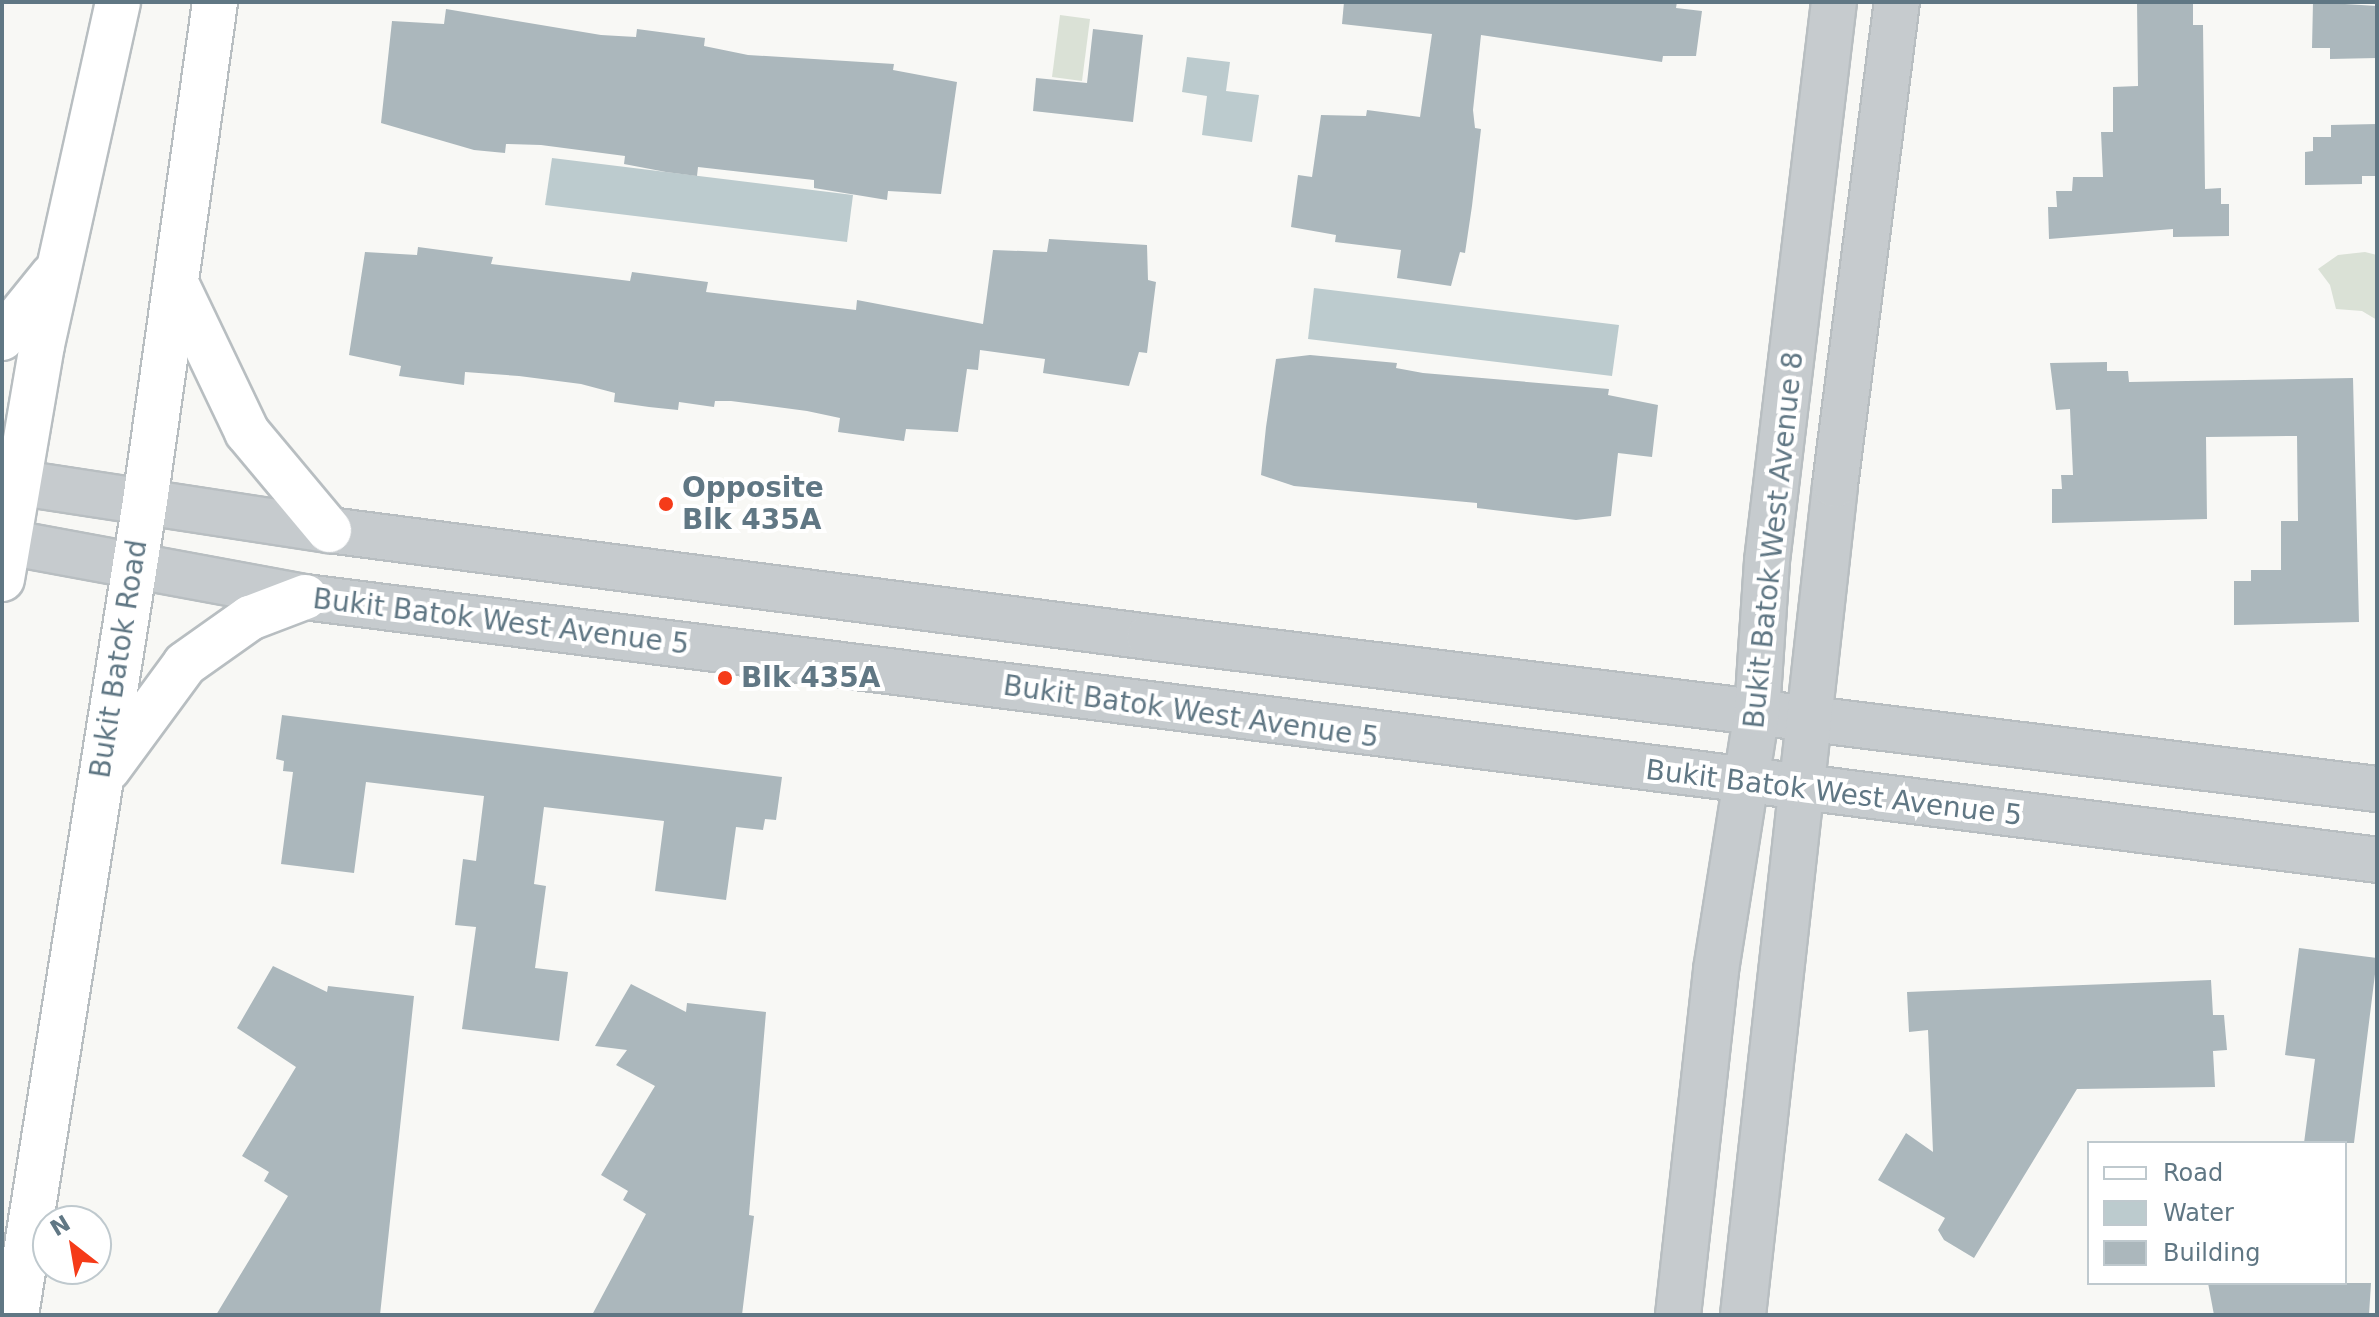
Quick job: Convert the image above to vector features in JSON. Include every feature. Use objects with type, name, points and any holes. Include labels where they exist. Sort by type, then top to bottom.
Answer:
[{"type":"main road","points":[[4,554],[10,481],[118,2]]},
{"type":"main road","name":"Bukit Batok Road","points":[[16,1315],[145,501],[215,2]]},
{"type":"main road","points":[[2,338],[60,267]]},
{"type":"main road","points":[[176,283],[247,432],[329,530]]},
{"type":"main road","points":[[99,782],[185,664],[250,618],[305,597]]},
{"type":"street","name":"Bukit Batok West Avenue 8","points":[[1678,1315],[1716,970],[1748,784],[1757,712],[1767,561],[1834,2]]},
{"type":"street","name":"Bukit Batok West Avenue 8","points":[[1743,1315],[1804,791],[1808,719],[1897,2]]},
{"type":"street","points":[[10,481],[329,530],[2377,789]]},
{"type":"street","name":"Bukit Batok West Avenue 5","points":[[4,554],[134,566],[305,597],[1748,784],[2377,860]]},
{"type":"shaded area","points":[[1060,15],[1090,19],[1082,81],[1052,77]]},
{"type":"shaded area","points":[[2365,252],[2377,255],[2377,320],[2362,311],[2336,309],[2330,285],[2318,269],[2338,255]]},
{"type":"water","points":[[1187,57],[1230,62],[1226,91],[1259,95],[1252,142],[1202,135],[1207,96],[1182,92]]},
{"type":"water","points":[[552,158],[853,195],[847,242],[545,205]]},
{"type":"water","points":[[1314,288],[1619,325],[1612,376],[1308,339]]},
{"type":"building","points":[[1344,2],[1677,2],[1676,8],[1702,11],[1696,56],[1663,56],[1662,62],[1481,35],[1473,110],[1475,128],[1481,129],[1472,206],[1465,253],[1460,252],[1451,286],[1397,278],[1401,250],[1335,242],[1336,235],[1291,227],[1298,175],[1312,177],[1321,115],[1366,116],[1367,110],[1420,117],[1432,34],[1342,24]]},
{"type":"building","points":[[2137,2],[2193,2],[2193,25],[2203,25],[2205,189],[2221,188],[2221,204],[2229,204],[2229,236],[2173,237],[2173,229],[2049,239],[2048,207],[2057,207],[2056,191],[2072,191],[2073,177],[2103,177],[2101,132],[2113,132],[2113,87],[2138,86]]},
{"type":"building","points":[[2313,2],[2377,6],[2377,58],[2330,59],[2330,48],[2312,48]]},
{"type":"building","points":[[446,9],[601,35],[636,37],[637,29],[705,38],[704,46],[748,55],[894,64],[893,70],[957,82],[941,194],[888,191],[887,200],[814,188],[814,180],[698,167],[697,176],[624,164],[625,156],[541,145],[506,144],[505,153],[474,150],[381,123],[392,21],[444,24]]},
{"type":"building","points":[[1093,29],[1143,35],[1133,122],[1033,111],[1036,78],[1087,83]]},
{"type":"building","points":[[2377,124],[2377,176],[2362,176],[2362,184],[2305,185],[2305,152],[2313,151],[2313,137],[2331,137],[2331,125]]},
{"type":"building","points":[[1049,239],[1147,245],[1148,280],[1156,282],[1147,353],[1139,352],[1129,386],[1043,373],[1045,359],[980,350],[978,370],[967,369],[958,432],[906,429],[904,441],[838,432],[840,418],[807,411],[731,401],[715,401],[714,407],[679,402],[678,410],[649,407],[614,402],[615,393],[581,384],[519,376],[465,372],[464,385],[399,376],[401,366],[349,355],[365,252],[417,255],[418,247],[493,257],[491,264],[630,281],[632,272],[708,282],[706,292],[856,310],[857,300],[983,324],[993,250],[1047,252]]},
{"type":"building","points":[[1310,355],[1397,363],[1396,368],[1423,373],[1609,389],[1608,395],[1658,405],[1652,457],[1618,453],[1611,516],[1576,520],[1477,508],[1477,503],[1294,486],[1261,475],[1266,427],[1276,359]]},
{"type":"building","points":[[2107,362],[2107,371],[2128,371],[2129,382],[2353,378],[2359,622],[2234,625],[2234,581],[2251,581],[2251,570],[2281,570],[2281,521],[2298,521],[2297,436],[2206,437],[2207,519],[2052,523],[2052,489],[2062,489],[2061,475],[2073,475],[2070,409],[2056,410],[2050,363]]},
{"type":"building","points":[[282,715],[782,777],[776,820],[765,819],[763,830],[736,827],[726,900],[655,891],[664,821],[544,807],[534,884],[546,886],[535,968],[568,972],[559,1041],[462,1029],[476,927],[455,925],[463,859],[476,861],[484,796],[366,782],[354,873],[281,864],[293,772],[283,771],[284,761],[276,759]]},
{"type":"building","points":[[2299,948],[2377,958],[2354,1143],[2304,1141],[2315,1059],[2285,1055]]},
{"type":"building","points":[[273,966],[327,992],[328,986],[414,996],[380,1315],[216,1315],[288,1196],[264,1181],[269,1172],[242,1156],[296,1067],[237,1028]]},
{"type":"building","points":[[2211,980],[2213,1015],[2224,1015],[2227,1050],[2213,1051],[2215,1087],[2077,1089],[1974,1258],[1944,1240],[1938,1230],[1945,1218],[1878,1180],[1906,1133],[1933,1152],[1928,1030],[1909,1032],[1907,992]]},
{"type":"building","points":[[631,984],[686,1012],[687,1003],[766,1012],[749,1215],[754,1216],[742,1315],[592,1315],[646,1214],[623,1200],[628,1191],[601,1175],[655,1086],[616,1065],[627,1050],[595,1046]]},
{"type":"building","points":[[2371,1283],[2369,1315],[2214,1315],[2208,1285]]},
{"type":"place","name":"Opposite Blk 435A","points":[[666,504]]},
{"type":"place","name":"Blk 435A","points":[[725,678]]}]
